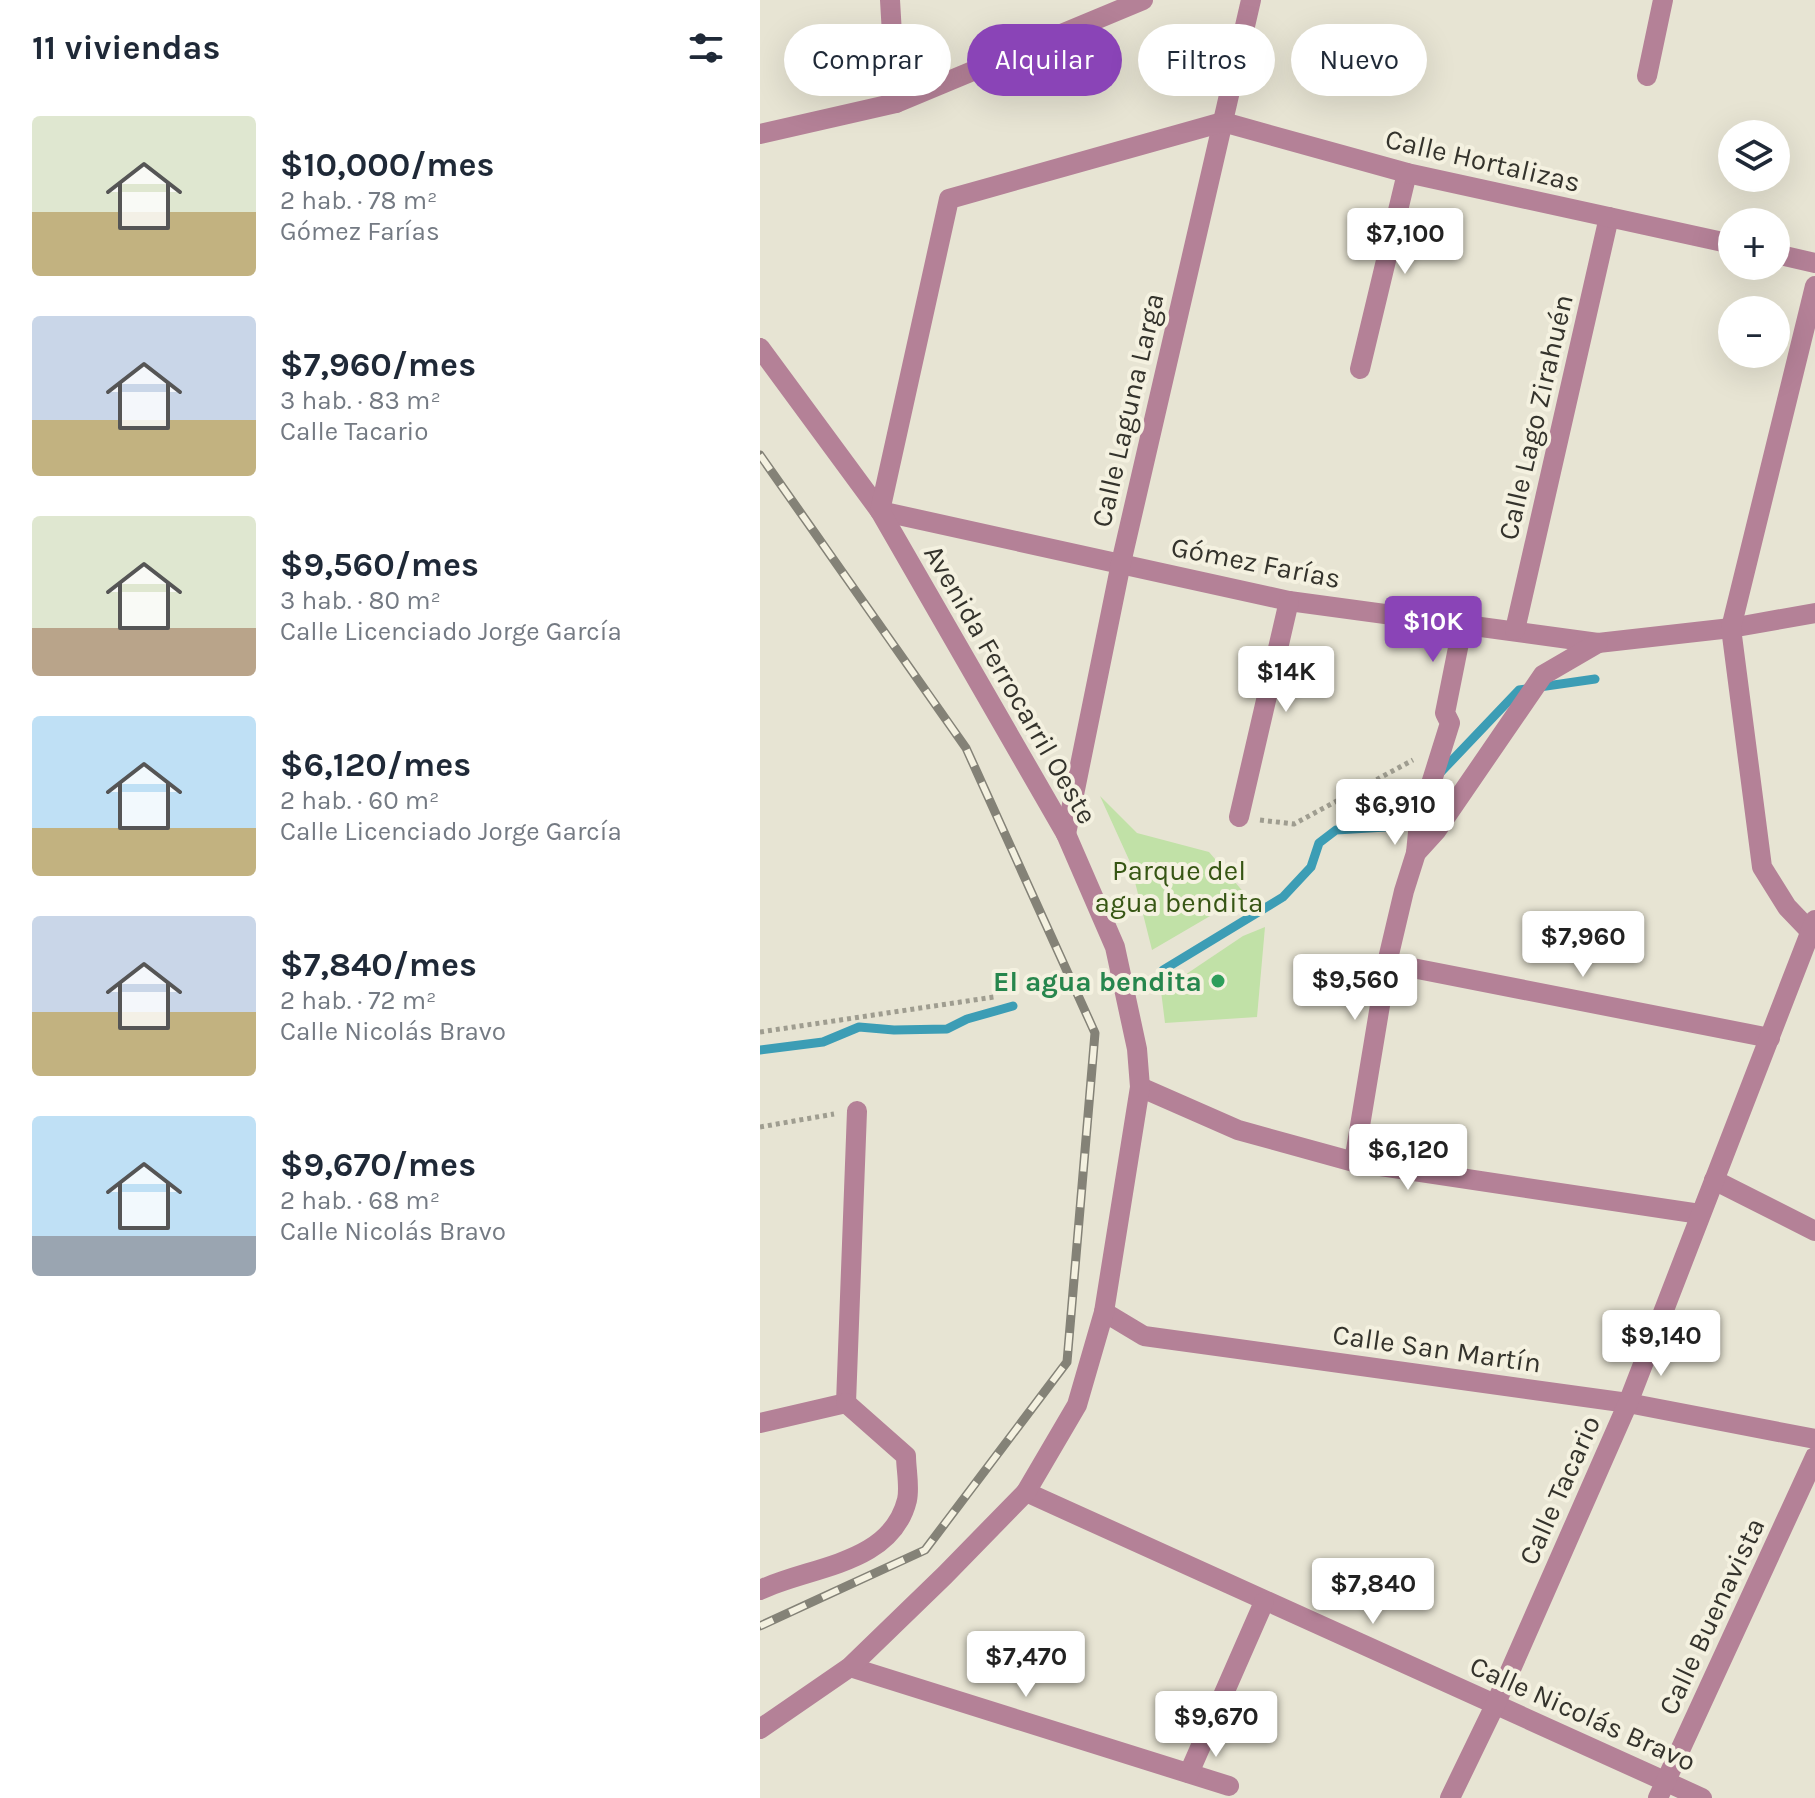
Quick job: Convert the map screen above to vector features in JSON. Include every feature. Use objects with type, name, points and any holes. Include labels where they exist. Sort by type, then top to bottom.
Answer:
[{"type":"street","points":[[890,0],[896,103]]},
{"type":"street","points":[[760,134],[896,103],[1143,0]]},
{"type":"street","name":"Calle Laguna Larga","points":[[1066,834],[1121,563],[1251,0]]},
{"type":"street","points":[[1647,76],[1663,0]]},
{"type":"street","points":[[880,511],[949,199],[1223,122]]},
{"type":"street","name":"Calle Hortalizas","points":[[1223,122],[1407,173],[1718,241]]},
{"type":"street","points":[[1360,369],[1407,173]]},
{"type":"street","name":"Calle Lago Zirahuén","points":[[1515,630],[1609,217]]},
{"type":"street","points":[[1790,257],[1815,263]]},
{"type":"street","points":[[1813,926],[1787,907],[1762,867],[1731,628],[1815,286]]},
{"type":"street","name":"Avenida Ferrocarril Oeste","points":[[760,348],[880,511],[1066,834],[1115,947],[1137,1049],[1140,1087],[1104,1312],[1077,1405],[1026,1492],[850,1667],[760,1729]]},
{"type":"street","name":"Gómez Farías","points":[[880,511],[1289,601],[1598,643],[1731,628],[1815,613]]},
{"type":"street","points":[[1239,817],[1289,601]]},
{"type":"street","points":[[1354,1162],[1387,963],[1404,891],[1428,826],[1450,723],[1445,713],[1463,623]]},
{"type":"street","points":[[1428,826],[1543,675],[1598,643]]},
{"type":"street","name":"Calle Tacario","points":[[1450,1798],[1496,1703],[1628,1403],[1813,926]]},
{"type":"street","points":[[1387,963],[1770,1038]]},
{"type":"street","points":[[1140,1087],[1238,1130],[1354,1162],[1700,1214]]},
{"type":"street","points":[[846,1403],[857,1111]]},
{"type":"street","points":[[1714,1180],[1815,1231]]},
{"type":"street","name":"Calle San Martín","points":[[1104,1312],[1144,1336],[1628,1403],[1815,1439]]},
{"type":"street","points":[[760,1423],[846,1403]]},
{"type":"street","points":[[760,1590],[776,1582],[836,1566],[889,1536],[907,1499],[906,1456],[846,1403]]},
{"type":"street","name":"Calle Buenavista","points":[[1662,1789],[1815,1457]]},
{"type":"street","name":"Calle Nicolás Bravo","points":[[1026,1492],[1264,1602],[1496,1703],[1662,1789],[1702,1798]]},
{"type":"street","points":[[1189,1773],[1264,1602]]},
{"type":"street","points":[[850,1667],[1229,1786]]},
{"type":"path","points":[[1239,817],[1294,824],[1417,759]]},
{"type":"path","points":[[760,1032],[994,997]]},
{"type":"path","points":[[760,1127],[857,1111]]},
{"type":"green space","name":"Parque del agua bendita","points":[[1100,796],[1137,833],[1209,852],[1246,895],[1152,950],[1130,862]]},
{"type":"green space","name":"El agua bendita","points":[[1265,927],[1257,1017],[1165,1023],[1161,991],[1243,936]]},
{"type":"waterway","points":[[1439,774],[1519,690],[1595,679]]},
{"type":"waterway","points":[[1163,970],[1283,897],[1311,867],[1319,843],[1336,830],[1386,827],[1423,790]]},
{"type":"waterway","points":[[760,1050],[823,1042],[859,1027],[947,1029],[967,1019],[1013,1006]]},
{"type":"railway","points":[[760,455],[966,748],[1095,1033],[1067,1362],[925,1550],[760,1626]]},
{"type":"place","name":"El agua bendita","points":[[1218,981]]}]
